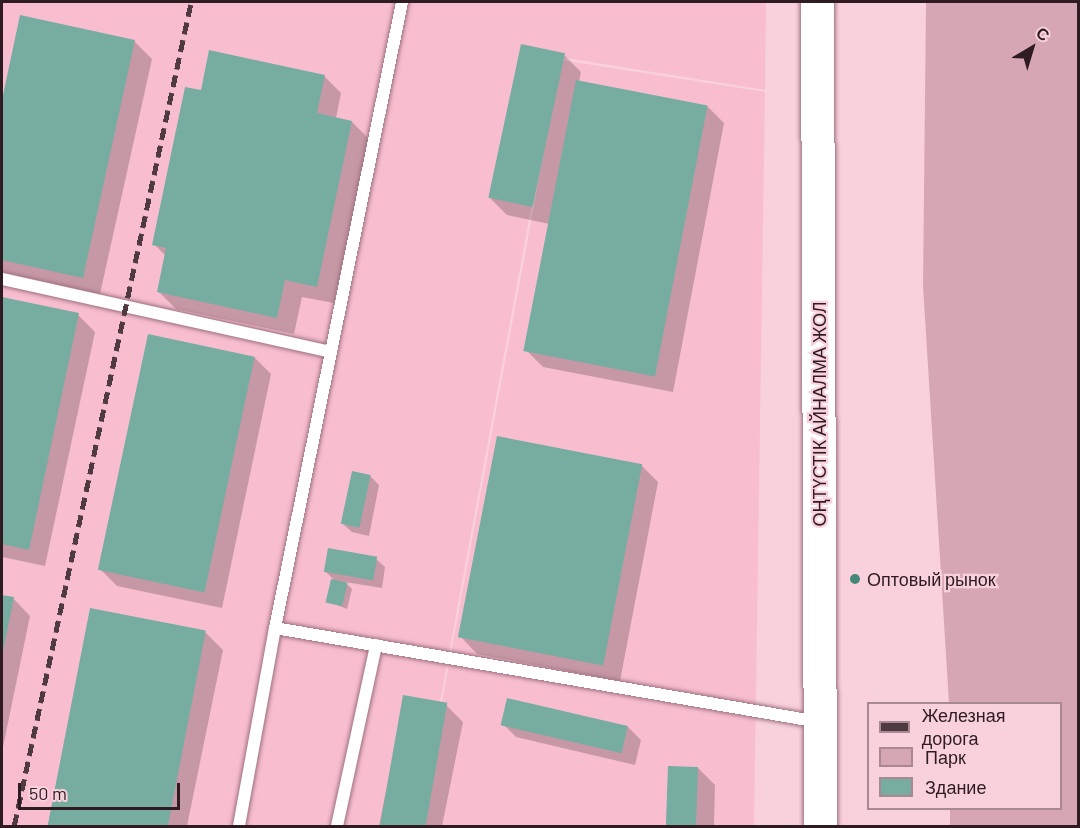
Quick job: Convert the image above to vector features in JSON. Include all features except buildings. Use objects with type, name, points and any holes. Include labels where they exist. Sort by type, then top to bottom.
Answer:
[{"type":"highway","name":"ОҢТҮСТІК АЙНАЛМА ЖОЛ","points":[[817,2],[820,826]]},
{"type":"lane","points":[[239,826],[275,628],[402,2]]},
{"type":"lane","points":[[2,279],[331,352]]},
{"type":"lane","points":[[275,628],[820,722]]},
{"type":"lane","points":[[337,826],[376,645]]},
{"type":"shaded area","points":[[2,2],[766,2],[765,90],[559,57],[417,826],[2,826]]},
{"type":"shaded area","points":[[561,60],[765,92],[754,826],[419,826]]},
{"type":"green space","points":[[926,2],[1078,2],[1078,826],[950,826],[950,810],[1062,810],[1062,702],[949,702],[923,286]]},
{"type":"railway","points":[[14,826],[191,2]]},
{"type":"place","name":"Оптовый рынок","points":[[855,579]]}]
